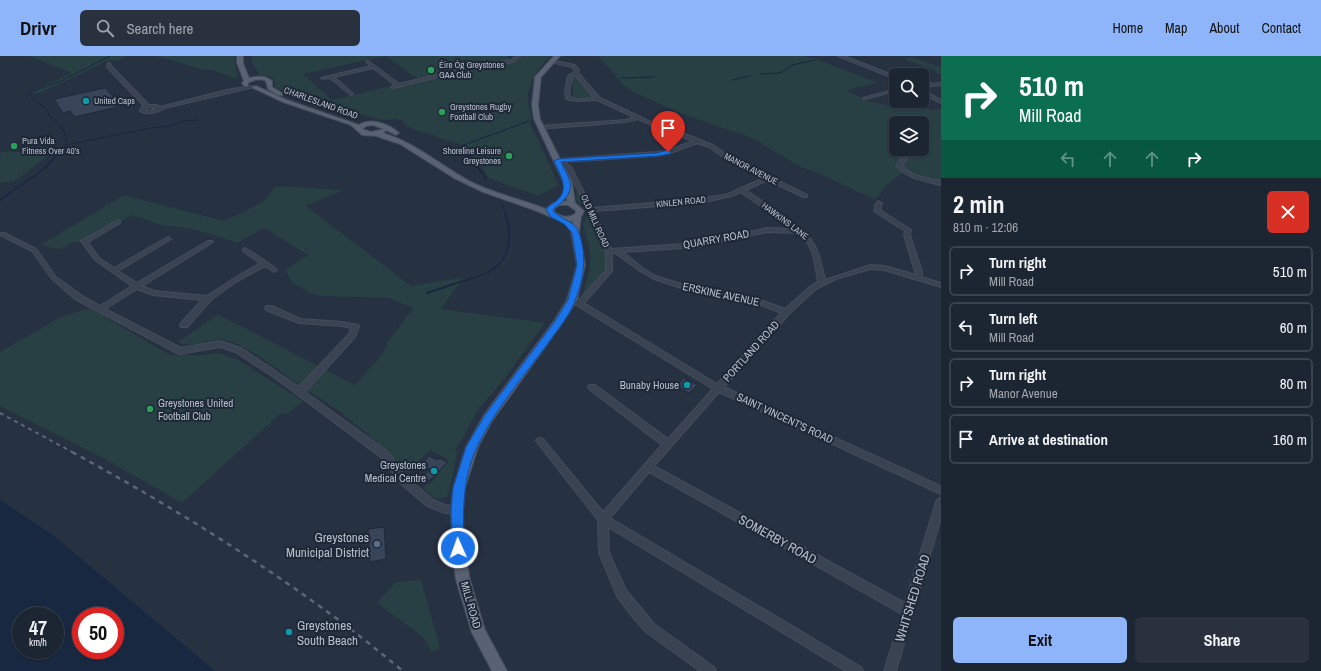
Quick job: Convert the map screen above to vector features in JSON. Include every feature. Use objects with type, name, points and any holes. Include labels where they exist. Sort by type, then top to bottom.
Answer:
[{"type":"main road","points":[[240,56],[240,64],[246,82],[261,78]]},
{"type":"main road","points":[[557,56],[538,77],[536,91],[537,119],[568,184],[571,204]]},
{"type":"main road","points":[[253,75],[261,78]]},
{"type":"main road","name":"CHARLESLAND ROAD","points":[[261,78],[268,80],[270,88],[275,92],[291,99],[352,119],[382,124],[385,128]]},
{"type":"main road","name":"CHARLESLAND ROAD","points":[[246,82],[246,85],[285,101],[353,124],[359,128],[360,132],[364,134],[378,134]]},
{"type":"main road","points":[[253,87],[268,84]]},
{"type":"main road","points":[[359,128],[362,125],[371,123]]},
{"type":"main road","points":[[385,128],[418,144],[468,177],[484,185],[520,197],[556,204],[571,204],[577,207],[580,211],[577,217],[562,219],[550,213],[481,189],[453,174],[418,150],[391,137],[378,134],[385,128]]},
{"type":"main road","points":[[550,213],[550,208],[556,204],[568,190]]},
{"type":"main road","name":"MILL ROAD","points":[[500,671],[479,633],[463,580],[458,548],[457,510],[459,488],[472,447],[488,418],[576,301],[581,265],[575,232],[577,217]]},
{"type":"main road","points":[[562,219],[575,232]]},
{"type":"street","points":[[393,87],[467,69],[512,61],[519,56]]},
{"type":"street","points":[[840,56],[889,74]]},
{"type":"street","points":[[551,61],[573,66],[577,70],[576,73],[598,99],[653,124]]},
{"type":"street","points":[[368,62],[399,86]]},
{"type":"street","points":[[109,64],[109,66],[147,106],[143,108],[142,111],[150,112],[157,108],[246,82]]},
{"type":"street","points":[[323,78],[373,67]]},
{"type":"street","points":[[576,73],[570,76],[567,90],[568,98],[576,100],[598,99]]},
{"type":"street","points":[[331,76],[351,94]]},
{"type":"street","points":[[929,85],[941,84]]},
{"type":"street","points":[[157,108],[227,91],[253,87]]},
{"type":"street","points":[[865,98],[889,92]]},
{"type":"street","points":[[929,96],[941,102]]},
{"type":"street","points":[[541,128],[626,121],[637,118]]},
{"type":"street","name":"MANOR AVENUE","points":[[677,133],[711,146],[728,158],[805,196]]},
{"type":"street","points":[[558,161],[657,154],[668,152],[697,141]]},
{"type":"street","points":[[906,156],[901,160],[899,165],[900,168],[906,173],[941,183]]},
{"type":"street","name":"OLD MILL ROAD","points":[[558,161],[568,167],[583,194],[609,251],[609,271],[576,301]]},
{"type":"street","name":"KINLEN ROAD","points":[[590,210],[700,201],[730,195],[768,178]]},
{"type":"street","name":"HAWKINS LANE","points":[[742,190],[810,240],[816,250],[822,283]]},
{"type":"street","points":[[879,203],[877,211],[908,230],[907,235],[919,272],[919,278]]},
{"type":"street","points":[[118,222],[84,241],[97,259],[137,287],[153,293],[208,298]]},
{"type":"street","name":"QUARRY ROAD","points":[[609,251],[698,245],[767,230],[799,231]]},
{"type":"street","points":[[2,234],[34,250],[54,278],[78,297],[180,351],[220,344],[238,350],[300,392],[385,455],[403,480],[430,503],[445,509],[457,510]]},
{"type":"street","points":[[113,271],[168,239]]},
{"type":"street","points":[[101,308],[210,242]]},
{"type":"street","points":[[245,250],[274,270]]},
{"type":"street","name":"ERSKINE AVENUE","points":[[617,251],[642,270],[656,278],[697,291],[763,302],[786,312]]},
{"type":"street","points":[[184,325],[208,298],[235,280],[265,263]]},
{"type":"street","name":"PORTLAND ROAD","points":[[603,519],[786,312],[814,287],[870,267],[885,268],[941,285]]},
{"type":"street","name":"SAINT VINCENT'S ROAD","points":[[576,301],[718,388],[941,490]]},
{"type":"street","points":[[269,308],[300,321],[342,324],[355,327],[352,335],[300,392]]},
{"type":"street","points":[[592,387],[668,444]]},
{"type":"street","points":[[540,441],[603,519],[858,671]]},
{"type":"street","name":"SOMERBY ROAD","points":[[648,467],[908,611]]},
{"type":"street","name":"WHITSHED ROAD","points":[[890,671],[941,502]]},
{"type":"street","points":[[603,519],[604,553],[622,594],[650,628],[710,671]]},
{"type":"green space","points":[[29,56],[127,56],[119,61],[111,60],[104,62],[39,93],[29,92],[72,73]]},
{"type":"green space","points":[[156,56],[234,56],[238,79],[211,70],[204,70]]},
{"type":"green space","points":[[252,56],[386,56],[303,74],[332,100],[390,86],[393,89],[471,70],[515,62],[523,56],[551,56],[538,70],[529,88],[528,102],[532,119],[530,123],[559,185],[538,196],[488,178],[464,146],[407,127],[403,121],[397,119],[382,120],[328,105],[322,107],[286,94],[275,86],[272,77],[260,75],[255,69]]},
{"type":"green space","name":"Éire Óg Greystones GAA Club","points":[[386,56],[507,56],[511,59],[420,79],[410,74]]},
{"type":"green space","points":[[598,56],[805,56],[819,60],[878,83],[846,90],[868,101],[889,106],[889,108],[927,108],[930,110],[941,109],[941,181],[902,173],[888,184],[875,200],[818,173],[801,167],[752,138],[682,114],[633,92],[625,86]]},
{"type":"green space","points":[[911,57],[941,67],[941,74],[938,74],[929,68],[904,59]]},
{"type":"green space","points":[[576,76],[592,97],[573,97],[572,78]]},
{"type":"green space","points":[[55,147],[44,159],[13,182],[0,183],[0,154],[2,152],[28,152]]},
{"type":"green space","points":[[567,170],[574,177],[605,248],[608,259],[607,270],[584,296],[583,294],[590,268],[590,250],[583,224],[588,212],[587,209],[576,200],[577,189]]},
{"type":"green space","points":[[276,186],[344,190],[306,206],[411,286],[464,277],[441,309],[545,323],[503,381],[479,408],[455,450],[457,452],[449,493],[445,498],[435,499],[422,488],[432,482],[447,462],[447,459],[430,450],[407,473],[348,418],[308,391],[326,370],[355,385],[382,355],[387,343],[413,308],[389,298],[321,296],[310,293],[292,282],[285,270],[308,255],[264,228],[237,243],[192,229],[170,226],[167,227],[131,215],[122,221],[119,219],[81,242],[74,242],[61,249],[50,248],[42,244],[124,195],[224,221],[263,202]]},
{"type":"green space","name":"Greystones United Football Club","points":[[90,308],[170,355],[200,355],[219,353],[240,361],[303,401],[286,415],[281,413],[182,503],[103,458],[0,406],[0,352],[61,317]]},
{"type":"green space","points":[[218,314],[320,367],[301,386],[253,352],[232,342],[218,340],[187,345],[178,342]]},
{"type":"green space","points":[[421,580],[440,648],[432,652],[422,636],[377,603],[396,582]]},
{"type":"water","points":[[0,500],[54,536],[215,671],[0,671]]},
{"type":"building","name":"United Caps","points":[[105,88],[118,102],[114,104],[117,107],[75,117],[70,111],[63,113],[54,99]]},
{"type":"building","name":"Bunaby House","points":[[684,378],[697,385],[689,393],[677,386]]},
{"type":"building","name":"Greystones Medical Centre","points":[[429,456],[438,460],[439,458],[447,462],[434,477],[421,485],[416,480],[431,470],[426,467],[428,465],[423,463]]},
{"type":"building","name":"Greystones Municipal District","points":[[384,527],[386,559],[370,562],[368,529]]},
{"type":"waterway","points":[[66,145],[66,138],[63,129],[50,117],[46,109],[31,97],[30,92],[63,80],[110,56]]},
{"type":"waterway","points":[[761,74],[781,73],[792,65],[815,60]]},
{"type":"waterway","points":[[733,80],[750,76]]},
{"type":"waterway","points":[[621,78],[654,77]]},
{"type":"waterway","points":[[66,145],[150,128],[170,126],[183,121],[198,120]]},
{"type":"waterway","points":[[469,156],[461,146],[529,121]]},
{"type":"waterway","points":[[56,156],[66,145]]},
{"type":"waterway","points":[[0,200],[44,169],[57,155]]},
{"type":"waterway","points":[[468,155],[485,176],[485,180]]},
{"type":"waterway","points":[[427,293],[488,272],[499,264],[505,256],[509,239],[509,230],[502,204]]},
{"type":"railway","points":[[0,413],[74,453]]},
{"type":"railway","points":[[72,452],[142,491],[245,555],[344,624],[403,671]]},
{"type":"place","name":"Éire Óg Greystones GAA Club","points":[[431,70]]},
{"type":"place","name":"United Caps","points":[[86,101]]},
{"type":"place","name":"Greystones Rugby Football Club","points":[[442,112]]},
{"type":"place","name":"Pura Vida Fitness Over 40’s","points":[[14,146]]},
{"type":"place","name":"Shoreline Leisure Greystones","points":[[509,156]]},
{"type":"place","name":"Bunaby House","points":[[687,385]]},
{"type":"place","name":"Greystones United Football Club","points":[[150,409]]},
{"type":"place","name":"Greystones Medical Centre","points":[[434,471]]},
{"type":"place","name":"Greystones Municipal District","points":[[377,544]]},
{"type":"place","name":"Greystones South Beach","points":[[289,632]]},
{"type":"route","points":[[458,548],[457,510],[459,488],[472,447],[488,418],[558,323],[572,300],[581,265],[575,232],[567,222],[553,216],[549,210],[552,206],[558,204],[568,190],[568,184],[558,161],[668,152]]}]
